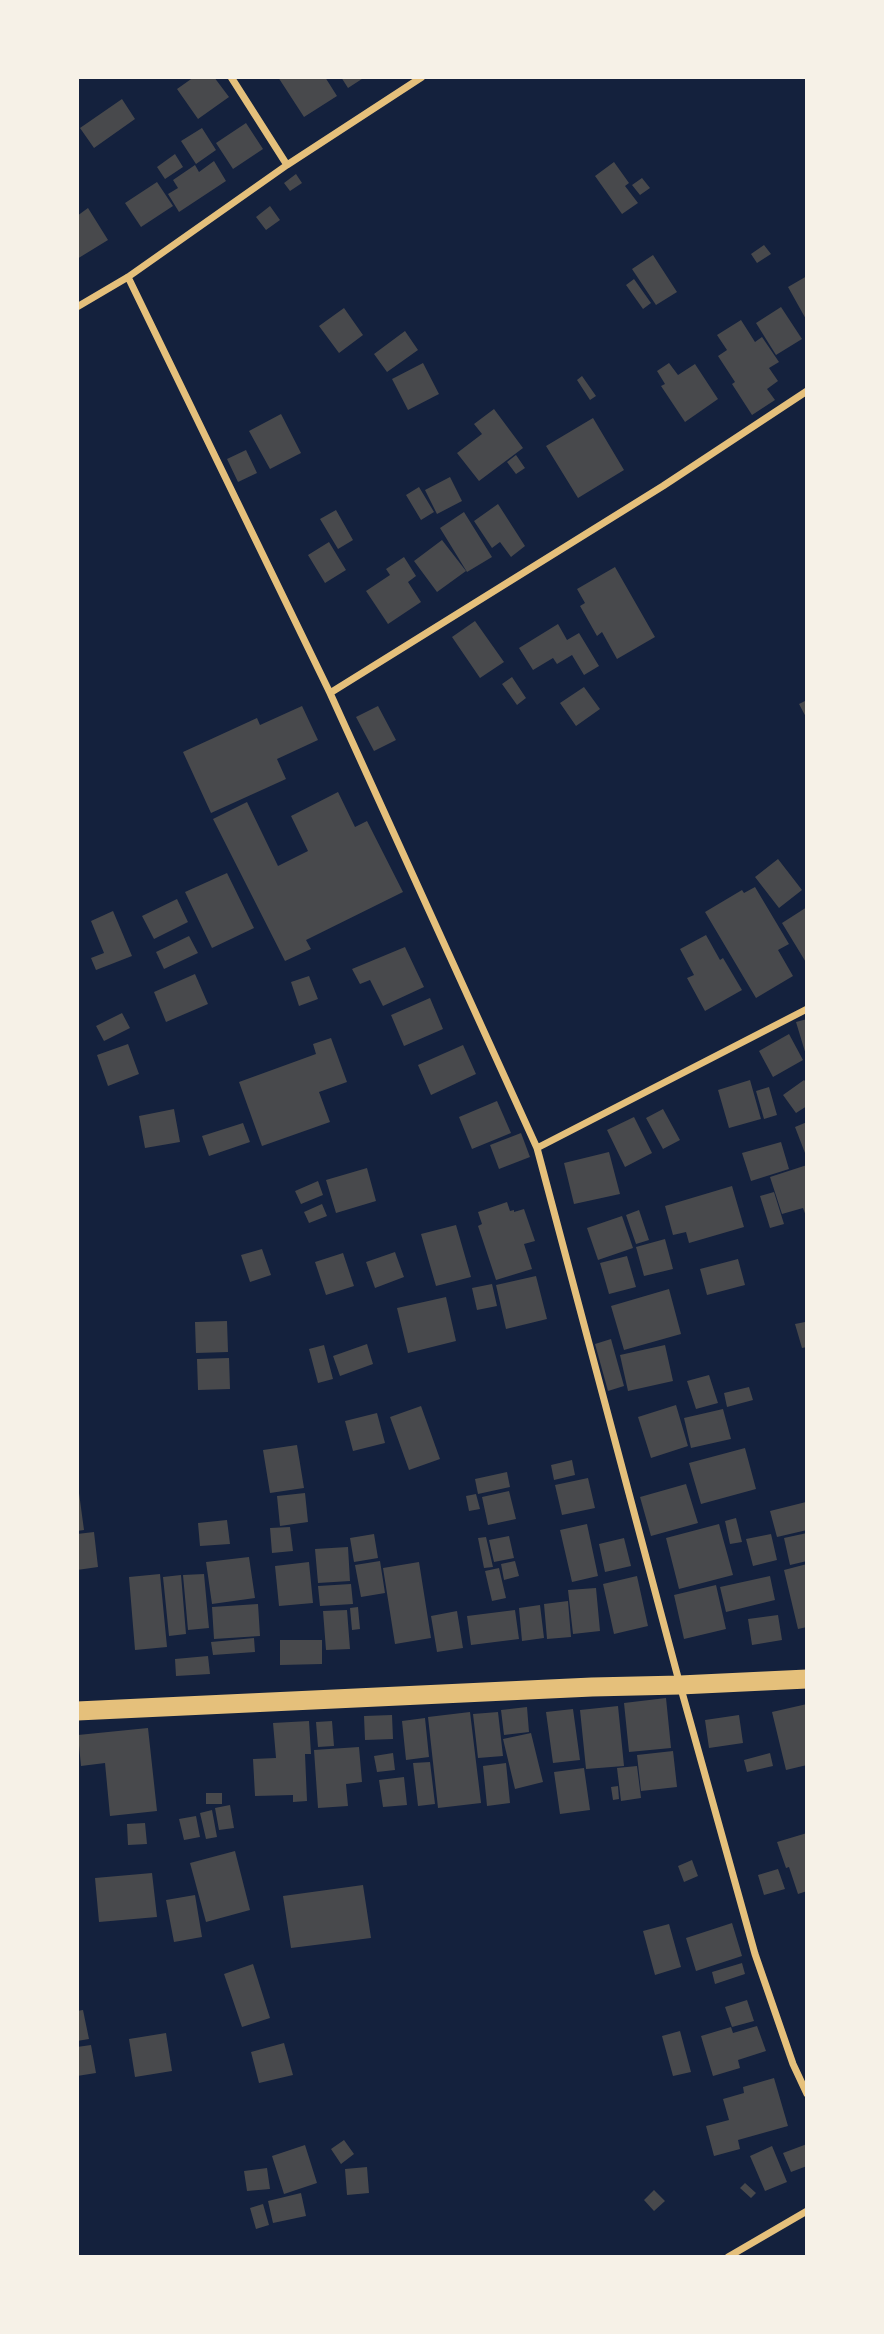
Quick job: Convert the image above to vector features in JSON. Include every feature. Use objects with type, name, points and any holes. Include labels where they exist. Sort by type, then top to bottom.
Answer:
[{"type":"highway","points":[[77,1711],[807,1679]]},
{"type":"street","points":[[231,77],[287,166]]},
{"type":"street","points":[[77,307],[128,277],[287,166],[422,77]]},
{"type":"street","points":[[128,277],[330,693],[537,1148],[680,1685],[755,1954],[793,2064],[807,2094]]},
{"type":"street","points":[[330,693],[663,486],[807,391]]},
{"type":"street","points":[[537,1148],[807,1009]]},
{"type":"street","points":[[728,2257],[807,2211]]},
{"type":"building","points":[[194,77],[214,77],[229,97],[198,119],[177,89]]},
{"type":"building","points":[[278,77],[325,77],[337,96],[304,117]]},
{"type":"building","points":[[341,77],[365,77],[348,88]]},
{"type":"building","points":[[122,99],[135,119],[94,148],[80,128]]},
{"type":"building","points":[[246,123],[263,149],[233,169],[216,143]]},
{"type":"building","points":[[202,128],[216,150],[196,164],[181,141]]},
{"type":"building","points":[[175,154],[183,167],[165,179],[157,167]]},
{"type":"building","points":[[214,161],[226,181],[179,212],[168,194],[178,188],[173,180],[195,165],[199,172]]},
{"type":"building","points":[[614,162],[629,183],[625,186],[638,203],[622,214],[595,176]]},
{"type":"building","points":[[296,174],[302,183],[290,191],[284,183]]},
{"type":"building","points":[[642,178],[650,188],[640,195],[632,185]]},
{"type":"building","points":[[157,182],[173,206],[141,227],[125,203]]},
{"type":"building","points":[[270,206],[280,220],[266,230],[256,217]]},
{"type":"building","points":[[88,208],[108,240],[77,259],[77,216]]},
{"type":"building","points":[[764,245],[771,254],[757,263],[751,254]]},
{"type":"building","points":[[653,255],[677,292],[656,305],[632,269]]},
{"type":"building","points":[[807,276],[807,321],[788,287]]},
{"type":"building","points":[[634,279],[651,303],[643,309],[626,285]]},
{"type":"building","points":[[781,307],[802,339],[776,355],[756,323]]},
{"type":"building","points":[[344,308],[363,335],[339,353],[319,326]]},
{"type":"building","points":[[741,320],[755,342],[762,337],[779,362],[769,368],[778,381],[767,389],[775,400],[752,415],[718,356],[727,350],[717,335]]},
{"type":"building","points":[[405,331],[418,350],[387,372],[374,354]]},
{"type":"building","points":[[423,363],[439,394],[408,410],[392,379]]},
{"type":"building","points":[[669,363],[678,375],[695,364],[718,399],[685,422],[661,386],[665,384],[657,371]]},
{"type":"building","points":[[582,376],[596,396],[590,400],[577,380]]},
{"type":"building","points":[[494,409],[523,448],[479,481],[457,453],[482,434],[474,424]]},
{"type":"building","points":[[281,414],[301,453],[270,469],[249,431]]},
{"type":"building","points":[[593,418],[624,470],[578,498],[546,446]]},
{"type":"building","points":[[246,450],[257,473],[238,482],[227,459]]},
{"type":"building","points":[[516,455],[525,468],[516,474],[507,462]]},
{"type":"building","points":[[450,477],[462,501],[437,514],[425,490]]},
{"type":"building","points":[[419,487],[434,512],[421,520],[406,495]]},
{"type":"building","points":[[498,504],[525,546],[511,557],[500,542],[492,548],[474,521]]},
{"type":"building","points":[[336,510],[353,540],[338,549],[320,519]]},
{"type":"building","points":[[464,512],[492,557],[467,572],[440,528]]},
{"type":"building","points":[[442,540],[466,571],[437,592],[414,561]]},
{"type":"building","points":[[329,542],[346,570],[325,583],[308,555]]},
{"type":"building","points":[[404,557],[416,576],[408,582],[421,602],[388,624],[366,591],[390,575],[386,569]]},
{"type":"building","points":[[615,567],[655,637],[617,659],[602,632],[597,636],[580,606],[585,603],[577,589]]},
{"type":"building","points":[[475,621],[504,662],[480,678],[452,637]]},
{"type":"building","points":[[558,624],[567,640],[579,633],[599,666],[584,675],[572,655],[557,664],[553,658],[533,670],[519,648]]},
{"type":"building","points":[[512,677],[526,698],[517,705],[502,684]]},
{"type":"building","points":[[584,687],[600,709],[576,726],[560,703]]},
{"type":"building","points":[[807,700],[807,719],[799,704]]},
{"type":"building","points":[[302,706],[318,740],[277,759],[286,779],[211,813],[183,752],[257,718],[260,725]]},
{"type":"building","points":[[378,706],[396,740],[374,751],[356,717]]},
{"type":"building","points":[[338,792],[355,827],[367,821],[403,892],[306,940],[311,949],[285,961],[213,819],[247,802],[278,866],[308,851],[291,816]]},
{"type":"building","points":[[778,859],[802,890],[779,908],[755,877]]},
{"type":"building","points":[[227,873],[254,928],[212,948],[185,892]]},
{"type":"building","points":[[755,887],[789,944],[778,950],[793,976],[756,998],[705,912],[742,890],[744,893]]},
{"type":"building","points":[[177,899],[188,922],[154,939],[142,916]]},
{"type":"building","points":[[807,907],[807,964],[782,923]]},
{"type":"building","points":[[113,911],[132,956],[96,970],[91,958],[104,953],[91,921]]},
{"type":"building","points":[[706,935],[742,990],[705,1011],[687,978],[694,975],[680,949]]},
{"type":"building","points":[[189,936],[198,953],[164,969],[156,952]]},
{"type":"building","points":[[405,947],[424,987],[383,1006],[370,980],[360,984],[352,969]]},
{"type":"building","points":[[195,974],[208,1004],[166,1022],[154,992]]},
{"type":"building","points":[[309,976],[318,999],[299,1006],[291,982]]},
{"type":"building","points":[[430,998],[443,1029],[404,1046],[391,1015]]},
{"type":"building","points":[[122,1013],[130,1028],[104,1041],[96,1026]]},
{"type":"building","points":[[807,1019],[807,1055],[806,1055],[796,1022]]},
{"type":"building","points":[[789,1034],[803,1060],[773,1077],[759,1051]]},
{"type":"building","points":[[331,1038],[347,1082],[319,1092],[330,1122],[262,1146],[239,1082],[316,1054],[313,1044]]},
{"type":"building","points":[[128,1044],[139,1074],[108,1086],[97,1055]]},
{"type":"building","points":[[463,1045],[476,1074],[431,1095],[418,1065]]},
{"type":"building","points":[[750,1080],[761,1119],[729,1128],[718,1090]]},
{"type":"building","points":[[804,1080],[807,1083],[807,1106],[796,1113],[783,1095]]},
{"type":"building","points":[[769,1087],[777,1115],[764,1119],[756,1091]]},
{"type":"building","points":[[497,1101],[511,1133],[472,1149],[459,1117]]},
{"type":"building","points":[[174,1109],[180,1142],[145,1148],[139,1116]]},
{"type":"building","points":[[663,1109],[680,1140],[663,1149],[646,1118]]},
{"type":"building","points":[[634,1117],[652,1153],[625,1167],[607,1130]]},
{"type":"building","points":[[807,1122],[807,1152],[805,1153],[795,1127]]},
{"type":"building","points":[[243,1123],[250,1142],[209,1156],[202,1136]]},
{"type":"building","points":[[521,1133],[530,1157],[499,1169],[490,1145]]},
{"type":"building","points":[[781,1142],[789,1169],[751,1181],[742,1153]]},
{"type":"building","points":[[609,1152],[620,1194],[574,1204],[564,1163]]},
{"type":"building","points":[[807,1165],[807,1219],[803,1208],[782,1214],[770,1177]]},
{"type":"building","points":[[367,1168],[376,1201],[336,1213],[326,1180]]},
{"type":"building","points":[[318,1181],[323,1195],[301,1204],[295,1191]]},
{"type":"building","points":[[732,1186],[744,1227],[689,1243],[686,1232],[673,1235],[665,1206]]},
{"type":"building","points":[[774,1192],[784,1224],[770,1228],[760,1196]]},
{"type":"building","points":[[507,1202],[510,1211],[524,1209],[535,1241],[524,1244],[532,1269],[496,1280],[478,1226],[482,1224],[478,1212]]},
{"type":"building","points":[[322,1204],[327,1216],[309,1223],[304,1212]]},
{"type":"building","points":[[639,1210],[649,1240],[636,1244],[626,1215]]},
{"type":"building","points":[[622,1216],[633,1248],[598,1260],[587,1228]]},
{"type":"building","points":[[456,1225],[471,1277],[436,1286],[421,1234]]},
{"type":"building","points":[[665,1239],[673,1269],[644,1276],[636,1247]]},
{"type":"building","points":[[262,1249],[271,1275],[250,1282],[241,1255]]},
{"type":"building","points":[[395,1252],[404,1277],[375,1288],[366,1262]]},
{"type":"building","points":[[343,1253],[354,1286],[326,1295],[315,1262]]},
{"type":"building","points":[[627,1256],[636,1287],[609,1294],[600,1263]]},
{"type":"building","points":[[738,1259],[745,1285],[707,1295],[700,1269]]},
{"type":"building","points":[[536,1276],[547,1319],[506,1329],[496,1285]]},
{"type":"building","points":[[492,1284],[497,1306],[477,1310],[472,1288]]},
{"type":"building","points":[[669,1289],[681,1334],[624,1350],[611,1306]]},
{"type":"building","points":[[446,1297],[456,1341],[408,1353],[397,1308]]},
{"type":"building","points":[[227,1321],[228,1352],[196,1353],[195,1322]]},
{"type":"building","points":[[805,1322],[807,1347],[802,1348],[795,1324]]},
{"type":"building","points":[[611,1339],[624,1386],[608,1391],[595,1344]]},
{"type":"building","points":[[367,1344],[373,1364],[340,1376],[333,1356]]},
{"type":"building","points":[[324,1345],[333,1379],[318,1383],[309,1349]]},
{"type":"building","points":[[665,1345],[673,1381],[628,1391],[620,1355]]},
{"type":"building","points":[[229,1358],[230,1389],[198,1390],[197,1359]]},
{"type":"building","points":[[709,1375],[718,1403],[696,1409],[687,1381]]},
{"type":"building","points":[[749,1387],[753,1400],[727,1407],[724,1393]]},
{"type":"building","points":[[676,1405],[688,1446],[651,1458],[638,1417]]},
{"type":"building","points":[[421,1406],[440,1459],[409,1470],[390,1417]]},
{"type":"building","points":[[723,1409],[731,1439],[691,1448],[684,1418]]},
{"type":"building","points":[[377,1413],[385,1443],[353,1451],[345,1421]]},
{"type":"building","points":[[297,1445],[304,1488],[270,1493],[263,1450]]},
{"type":"building","points":[[745,1448],[756,1489],[701,1504],[689,1463]]},
{"type":"building","points":[[572,1460],[575,1475],[554,1480],[551,1465]]},
{"type":"building","points":[[507,1472],[510,1487],[478,1494],[475,1479]]},
{"type":"building","points":[[588,1478],[595,1508],[562,1515],[555,1485]]},
{"type":"building","points":[[686,1484],[698,1523],[651,1536],[640,1497]]},
{"type":"building","points":[[509,1491],[516,1519],[488,1525],[482,1497]]},
{"type":"building","points":[[79,1493],[84,1530],[77,1531],[77,1494]]},
{"type":"building","points":[[305,1493],[308,1522],[280,1526],[277,1496]]},
{"type":"building","points":[[476,1494],[480,1509],[469,1511],[466,1496]]},
{"type":"building","points":[[806,1502],[807,1530],[777,1537],[770,1511]]},
{"type":"building","points":[[736,1518],[742,1542],[730,1544],[725,1521]]},
{"type":"building","points":[[227,1520],[230,1544],[200,1546],[198,1523]]},
{"type":"building","points":[[587,1524],[598,1576],[572,1582],[560,1530]]},
{"type":"building","points":[[719,1524],[733,1575],[679,1589],[666,1538]]},
{"type":"building","points":[[290,1527],[293,1551],[272,1553],[270,1528]]},
{"type":"building","points":[[94,1532],[98,1567],[77,1570],[77,1534]]},
{"type":"building","points":[[807,1533],[807,1561],[790,1565],[784,1538]]},
{"type":"building","points":[[374,1534],[378,1558],[354,1562],[350,1538]]},
{"type":"building","points":[[771,1534],[777,1560],[753,1566],[746,1539]]},
{"type":"building","points":[[509,1536],[514,1558],[494,1562],[489,1540]]},
{"type":"building","points":[[486,1537],[493,1567],[484,1568],[478,1538]]},
{"type":"building","points":[[624,1538],[631,1566],[605,1572],[599,1544]]},
{"type":"building","points":[[348,1547],[350,1581],[318,1583],[315,1549]]},
{"type":"building","points":[[249,1557],[255,1598],[212,1604],[206,1562]]},
{"type":"building","points":[[380,1561],[385,1593],[361,1597],[355,1565]]},
{"type":"building","points":[[515,1561],[519,1576],[504,1580],[501,1564]]},
{"type":"building","points":[[309,1562],[313,1603],[279,1606],[275,1566]]},
{"type":"building","points":[[419,1562],[431,1638],[395,1644],[383,1568]]},
{"type":"building","points":[[807,1564],[807,1627],[798,1629],[784,1570]]},
{"type":"building","points":[[499,1568],[506,1598],[492,1601],[485,1571]]},
{"type":"building","points":[[160,1574],[167,1647],[135,1650],[129,1577]]},
{"type":"building","points":[[204,1574],[209,1628],[188,1630],[183,1575]]},
{"type":"building","points":[[181,1575],[186,1634],[169,1636],[163,1577]]},
{"type":"building","points":[[637,1576],[648,1626],[614,1634],[603,1584]]},
{"type":"building","points":[[770,1576],[775,1600],[726,1612],[720,1587]]},
{"type":"building","points":[[351,1584],[353,1604],[320,1606],[318,1586]]},
{"type":"building","points":[[716,1585],[726,1629],[684,1639],[674,1595]]},
{"type":"building","points":[[596,1588],[600,1631],[573,1634],[568,1590]]},
{"type":"building","points":[[568,1601],[571,1637],[547,1639],[544,1604]]},
{"type":"building","points":[[258,1604],[260,1636],[214,1639],[212,1607]]},
{"type":"building","points":[[540,1605],[544,1638],[522,1641],[519,1608]]},
{"type":"building","points":[[358,1607],[360,1629],[352,1630],[350,1608]]},
{"type":"building","points":[[347,1610],[350,1649],[326,1650],[323,1611]]},
{"type":"building","points":[[515,1610],[519,1639],[471,1645],[467,1616]]},
{"type":"building","points":[[457,1611],[463,1648],[437,1652],[431,1616]]},
{"type":"building","points":[[778,1615],[782,1640],[752,1645],[748,1619]]},
{"type":"building","points":[[254,1638],[255,1652],[213,1655],[211,1642]]},
{"type":"building","points":[[280,1640],[322,1640],[322,1664],[280,1665]]},
{"type":"building","points":[[208,1656],[210,1674],[176,1676],[175,1659]]},
{"type":"building","points":[[666,1698],[671,1748],[629,1752],[624,1703]]},
{"type":"building","points":[[807,1704],[807,1765],[786,1770],[772,1712]]},
{"type":"building","points":[[618,1706],[624,1766],[586,1769],[580,1710]]},
{"type":"building","points":[[527,1707],[529,1732],[504,1735],[501,1710]]},
{"type":"building","points":[[573,1709],[580,1760],[553,1763],[546,1712]]},
{"type":"building","points":[[470,1712],[481,1803],[438,1808],[428,1717]]},
{"type":"building","points":[[498,1712],[503,1756],[478,1758],[473,1714]]},
{"type":"building","points":[[392,1715],[393,1739],[365,1740],[364,1716]]},
{"type":"building","points":[[739,1715],[743,1743],[709,1748],[705,1720]]},
{"type":"building","points":[[425,1718],[429,1757],[406,1760],[402,1721]]},
{"type":"building","points":[[309,1721],[311,1754],[305,1754],[307,1801],[293,1802],[293,1795],[255,1796],[253,1759],[276,1758],[273,1723]]},
{"type":"building","points":[[332,1721],[334,1746],[318,1747],[316,1722]]},
{"type":"building","points":[[148,1728],[157,1811],[110,1816],[105,1763],[81,1766],[78,1735]]},
{"type":"building","points":[[531,1733],[543,1782],[515,1789],[503,1739]]},
{"type":"building","points":[[359,1747],[362,1782],[346,1784],[348,1806],[318,1808],[314,1750]]},
{"type":"building","points":[[673,1751],[677,1787],[641,1791],[637,1755]]},
{"type":"building","points":[[393,1753],[395,1770],[377,1772],[374,1756]]},
{"type":"building","points":[[770,1753],[773,1766],[747,1772],[744,1760]]},
{"type":"building","points":[[430,1762],[435,1804],[418,1806],[413,1763]]},
{"type":"building","points":[[506,1763],[510,1803],[487,1806],[483,1766]]},
{"type":"building","points":[[637,1766],[641,1798],[621,1801],[617,1768]]},
{"type":"building","points":[[584,1768],[590,1810],[560,1814],[554,1772]]},
{"type":"building","points":[[404,1777],[407,1805],[383,1807],[379,1780]]},
{"type":"building","points":[[618,1786],[619,1799],[613,1800],[611,1787]]},
{"type":"building","points":[[206,1793],[222,1793],[222,1804],[206,1804]]},
{"type":"building","points":[[230,1805],[234,1828],[219,1830],[215,1808]]},
{"type":"building","points":[[212,1810],[217,1837],[206,1839],[200,1813]]},
{"type":"building","points":[[196,1816],[200,1837],[184,1840],[179,1819]]},
{"type":"building","points":[[145,1823],[147,1844],[128,1845],[127,1824]]},
{"type":"building","points":[[807,1833],[807,1891],[798,1894],[777,1842]]},
{"type":"building","points":[[235,1851],[250,1910],[206,1922],[190,1863]]},
{"type":"building","points":[[692,1860],[698,1876],[684,1882],[678,1866]]},
{"type":"building","points":[[778,1869],[785,1889],[764,1895],[758,1875]]},
{"type":"building","points":[[152,1873],[157,1917],[99,1922],[95,1878]]},
{"type":"building","points":[[363,1885],[371,1938],[291,1948],[283,1896]]},
{"type":"building","points":[[195,1895],[202,1937],[174,1942],[166,1900]]},
{"type":"building","points":[[732,1923],[742,1956],[696,1971],[686,1938]]},
{"type":"building","points":[[669,1924],[681,1967],[655,1975],[643,1931]]},
{"type":"building","points":[[742,1963],[745,1974],[715,1984],[712,1972]]},
{"type":"building","points":[[253,1964],[270,2018],[242,2027],[224,1974]]},
{"type":"building","points":[[747,2000],[754,2021],[732,2027],[725,2007]]},
{"type":"building","points":[[83,2010],[89,2039],[77,2041],[77,2011]]},
{"type":"building","points":[[757,2026],[766,2051],[738,2060],[740,2068],[713,2076],[701,2036],[731,2027],[733,2033]]},
{"type":"building","points":[[680,2031],[691,2072],[673,2076],[662,2036]]},
{"type":"building","points":[[166,2033],[172,2071],[135,2077],[129,2039]]},
{"type":"building","points":[[284,2043],[293,2075],[259,2083],[251,2052]]},
{"type":"building","points":[[91,2045],[96,2073],[77,2076],[77,2047]]},
{"type":"building","points":[[774,2078],[788,2126],[738,2140],[740,2149],[714,2156],[706,2126],[729,2120],[723,2099],[744,2093],[743,2087]]},
{"type":"building","points":[[344,2140],[354,2154],[341,2164],[331,2149]]},
{"type":"building","points":[[807,2144],[807,2166],[791,2172],[783,2153]]},
{"type":"building","points":[[305,2145],[317,2183],[284,2194],[272,2156]]},
{"type":"building","points":[[772,2146],[787,2182],[765,2191],[750,2156]]},
{"type":"building","points":[[367,2167],[369,2193],[347,2195],[345,2169]]},
{"type":"building","points":[[267,2168],[270,2189],[247,2191],[244,2171]]},
{"type":"building","points":[[745,2183],[756,2193],[751,2198],[740,2188]]},
{"type":"building","points":[[654,2190],[665,2201],[654,2211],[644,2200]]},
{"type":"building","points":[[301,2193],[306,2216],[273,2223],[268,2201]]},
{"type":"building","points":[[263,2204],[269,2225],[256,2229],[250,2208]]}]
